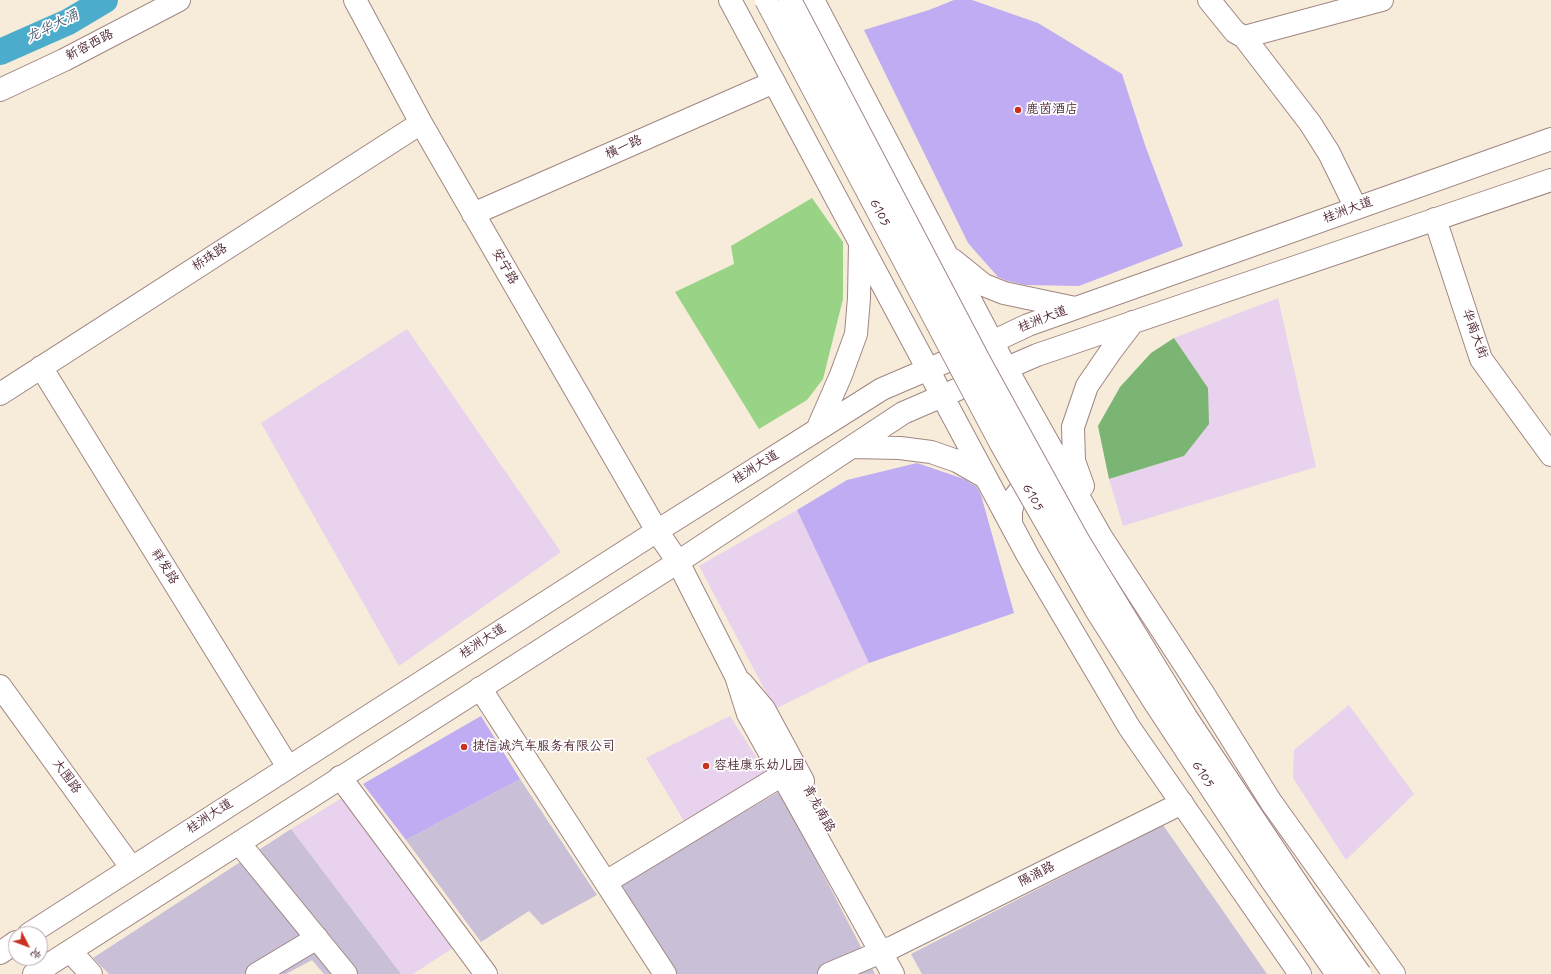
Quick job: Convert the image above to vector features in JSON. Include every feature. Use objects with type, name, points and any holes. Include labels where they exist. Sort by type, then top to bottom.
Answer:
[{"type":"main road","name":"新容西路","points":[[0,90],[64,60],[178,0]]},
{"type":"main road","name":"安宁路","points":[[355,0],[420,123],[657,531]]},
{"type":"main road","points":[[730,0],[1028,556],[1129,727],[1300,974]]},
{"type":"main road","name":"G105","points":[[766,0],[1001,444],[1096,610],[1241,835],[1337,974]]},
{"type":"main road","name":"G105","points":[[790,0],[980,362],[1078,540],[1186,717],[1306,897],[1360,974]]},
{"type":"main road","points":[[812,0],[992,342],[1100,535],[1205,696],[1271,802],[1394,974]]},
{"type":"main road","points":[[1209,0],[1235,32],[1244,37],[1310,123],[1329,153],[1356,208]]},
{"type":"main road","points":[[1244,37],[1382,0]]},
{"type":"main road","name":"横一路","points":[[473,214],[774,82]]},
{"type":"main road","name":"桥珠路","points":[[0,394],[420,123]]},
{"type":"main road","name":"桂洲大道","points":[[41,926],[657,531],[882,389],[928,368],[992,342],[1028,324],[1551,139]]},
{"type":"main road","points":[[34,974],[678,562],[903,413],[1037,355],[1551,180]]},
{"type":"main road","name":"华南大街","points":[[1435,219],[1481,359],[1551,455]]},
{"type":"main road","points":[[817,430],[841,375],[856,334],[859,298],[860,242]]},
{"type":"main road","points":[[886,289],[905,295],[912,295],[926,290],[933,282],[941,266],[945,251]]},
{"type":"main road","points":[[945,251],[984,285],[1004,293],[1075,308]]},
{"type":"main road","points":[[1100,535],[1074,461],[1073,427],[1087,386],[1133,322]]},
{"type":"main road","name":"祥发路","points":[[41,367],[288,767]]},
{"type":"main road","points":[[852,447],[900,448],[931,452],[957,461],[985,477]]},
{"type":"main road","points":[[1011,524],[1011,511],[1015,497],[1024,485],[1034,481],[1052,478],[1070,482]]},
{"type":"main road","name":"青龙南路","points":[[657,531],[678,562],[736,676],[748,714],[782,775],[887,949]]},
{"type":"main road","name":"青龙南路","points":[[736,676],[764,709],[887,949]]},
{"type":"main road","name":"大围路","points":[[0,686],[131,867]]},
{"type":"main road","points":[[480,688],[665,974]]},
{"type":"main road","points":[[606,882],[782,775]]},
{"type":"main road","points":[[340,778],[486,974]]},
{"type":"main road","name":"隔涌路","points":[[829,974],[887,949],[1182,803]]},
{"type":"main road","points":[[239,842],[346,974]]},
{"type":"main road","points":[[257,974],[317,938]]},
{"type":"main road","points":[[887,949],[893,974]]},
{"type":"main road","points":[[887,949],[907,974]]},
{"type":"main road","points":[[70,951],[91,974]]},
{"type":"shaded area","points":[[1278,298],[1316,467],[1123,526],[1109,479],[1184,456],[1208,388],[1174,338]]},
{"type":"shaded area","points":[[407,329],[561,552],[399,666],[261,423]]},
{"type":"shaded area","points":[[797,510],[869,663],[775,709],[699,566]]},
{"type":"shaded area","points":[[1349,705],[1414,794],[1346,860],[1293,778],[1294,750]]},
{"type":"shaded area","name":"容桂康乐幼儿园","points":[[730,716],[767,774],[684,821],[646,758]]},
{"type":"shaded area","points":[[520,779],[597,895],[542,925],[529,911],[481,942],[406,840]]},
{"type":"shaded area","points":[[780,791],[875,974],[676,974],[621,884]]},
{"type":"shaded area","points":[[342,798],[453,948],[413,974],[401,974],[291,829]]},
{"type":"shaded area","points":[[1163,825],[1267,974],[922,974],[911,954]]},
{"type":"shaded area","points":[[291,829],[401,974],[324,974],[312,960],[286,974],[109,974],[93,958]]},
{"type":"green space","points":[[812,198],[843,242],[843,299],[823,379],[807,400],[759,429],[675,292],[734,264],[731,246]]},
{"type":"green space","points":[[1174,338],[1208,388],[1209,424],[1184,456],[1109,479],[1098,426],[1120,387],[1151,353]]},
{"type":"building","name":"鹿茵酒店","points":[[954,0],[972,0],[1038,23],[1122,74],[1145,145],[1183,246],[1079,286],[1025,285],[998,277],[968,243],[864,30],[929,10]]},
{"type":"building","points":[[917,463],[964,479],[977,487],[981,495],[1014,613],[869,663],[797,510],[847,480]]},
{"type":"building","name":"捷信诚汽车服务有限公司","points":[[481,716],[520,779],[406,840],[363,784]]},
{"type":"waterway","name":"龙华大涌","points":[[0,52],[68,22],[105,0]]},
{"type":"place","name":"鹿茵酒店","points":[[1018,110]]},
{"type":"place","name":"捷信诚汽车服务有限公司","points":[[464,747]]},
{"type":"place","name":"容桂康乐幼儿园","points":[[706,766]]}]
